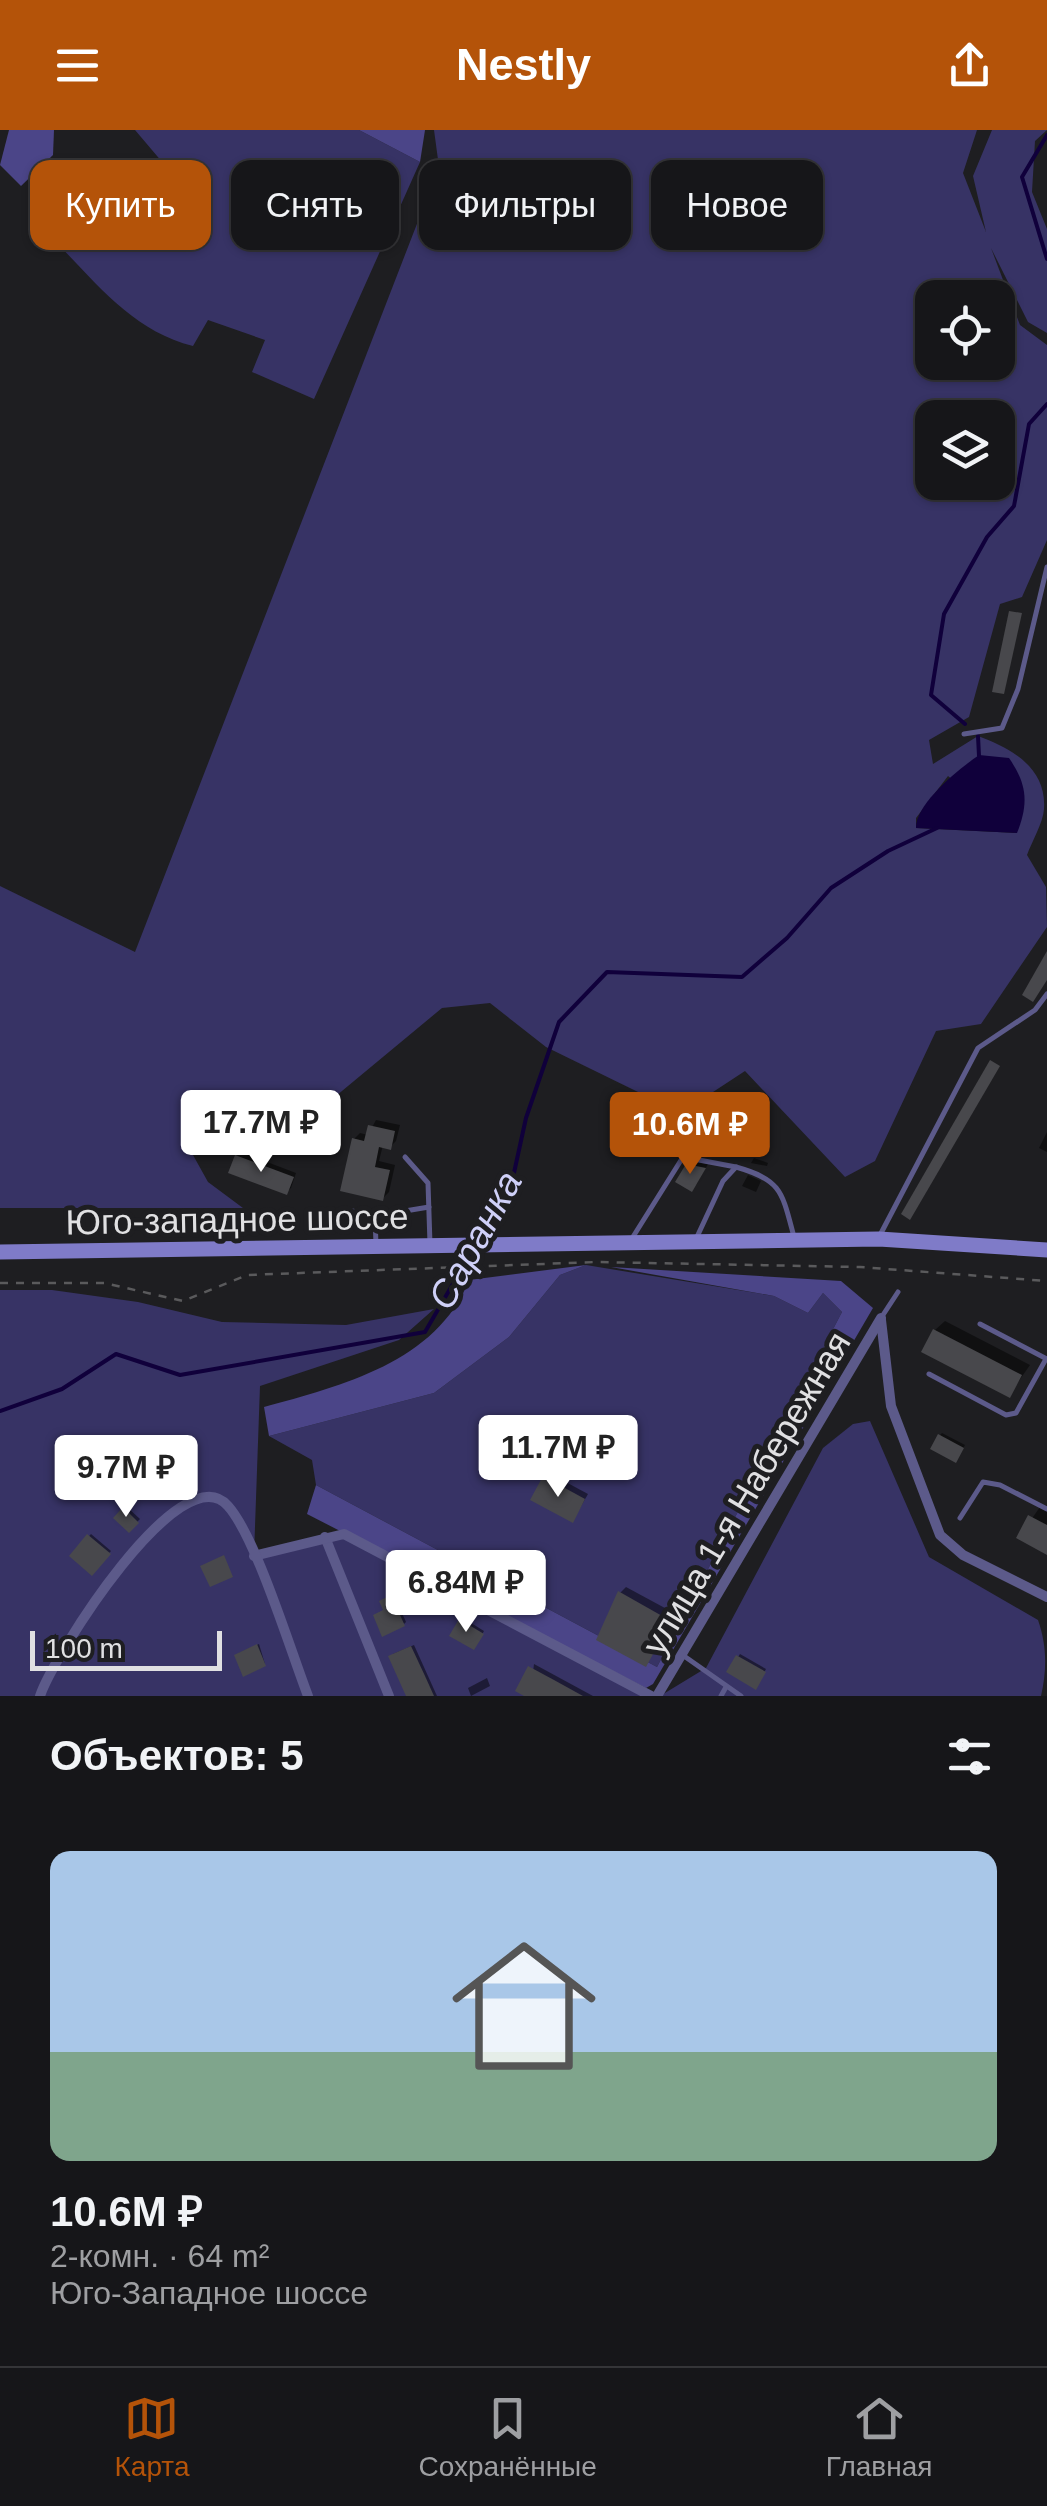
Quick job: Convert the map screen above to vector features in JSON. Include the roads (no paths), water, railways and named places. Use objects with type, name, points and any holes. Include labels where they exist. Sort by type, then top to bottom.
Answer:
[{"type":"main road","points":[[630,1242],[879,1238],[1047,1250]]},
{"type":"main road","name":"Юго-западное шоссе","points":[[0,1252],[630,1242]]},
{"type":"street","points":[[881,1318],[892,1406],[940,1535],[962,1555],[1047,1597]]},
{"type":"street","name":"улица 1-я Набережная","points":[[654,1696],[881,1318]]},
{"type":"street","points":[[40,1696],[82,1617],[127,1558],[189,1499],[209,1496],[227,1504],[254,1556],[308,1696]]},
{"type":"street","points":[[254,1556],[344,1534],[448,1592],[654,1696]]},
{"type":"street","points":[[325,1537],[389,1696]]},
{"type":"lane","points":[[964,734],[1002,728],[1018,688],[1047,568]]},
{"type":"lane","points":[[879,1238],[978,1048],[1035,1010],[1047,994]]},
{"type":"lane","points":[[405,1157],[428,1183],[430,1248]]},
{"type":"lane","points":[[630,1242],[683,1157],[768,1176],[778,1187],[794,1240]]},
{"type":"lane","points":[[696,1239],[723,1180],[736,1168]]},
{"type":"lane","points":[[343,1210],[375,1216],[429,1207]]},
{"type":"lane","points":[[375,1216],[376,1248]]},
{"type":"lane","points":[[881,1318],[898,1292]]},
{"type":"lane","points":[[929,1374],[1006,1415],[1016,1413],[1046,1359],[980,1324]]},
{"type":"lane","points":[[960,1518],[983,1482],[1000,1484],[1047,1509]]},
{"type":"lane","points":[[681,1654],[741,1696]]},
{"type":"lane","points":[[721,1696],[726,1687]]},
{"type":"waterway","name":"Саранка","points":[[1047,135],[1022,177],[1047,259]]},
{"type":"waterway","name":"Саранка","points":[[965,724],[931,695],[944,614],[987,537],[1014,506],[1029,424],[1047,404]]},
{"type":"waterway","name":"Саранка","points":[[978,736],[979,756]]},
{"type":"waterway","name":"Саранка","points":[[476,1242],[483,1226],[510,1191],[526,1118],[559,1022],[607,972],[742,977],[787,938],[831,888],[888,851],[937,828]]},
{"type":"waterway","name":"Саранка","points":[[0,1411],[62,1389],[116,1354],[180,1375],[425,1332],[472,1251]]}]
